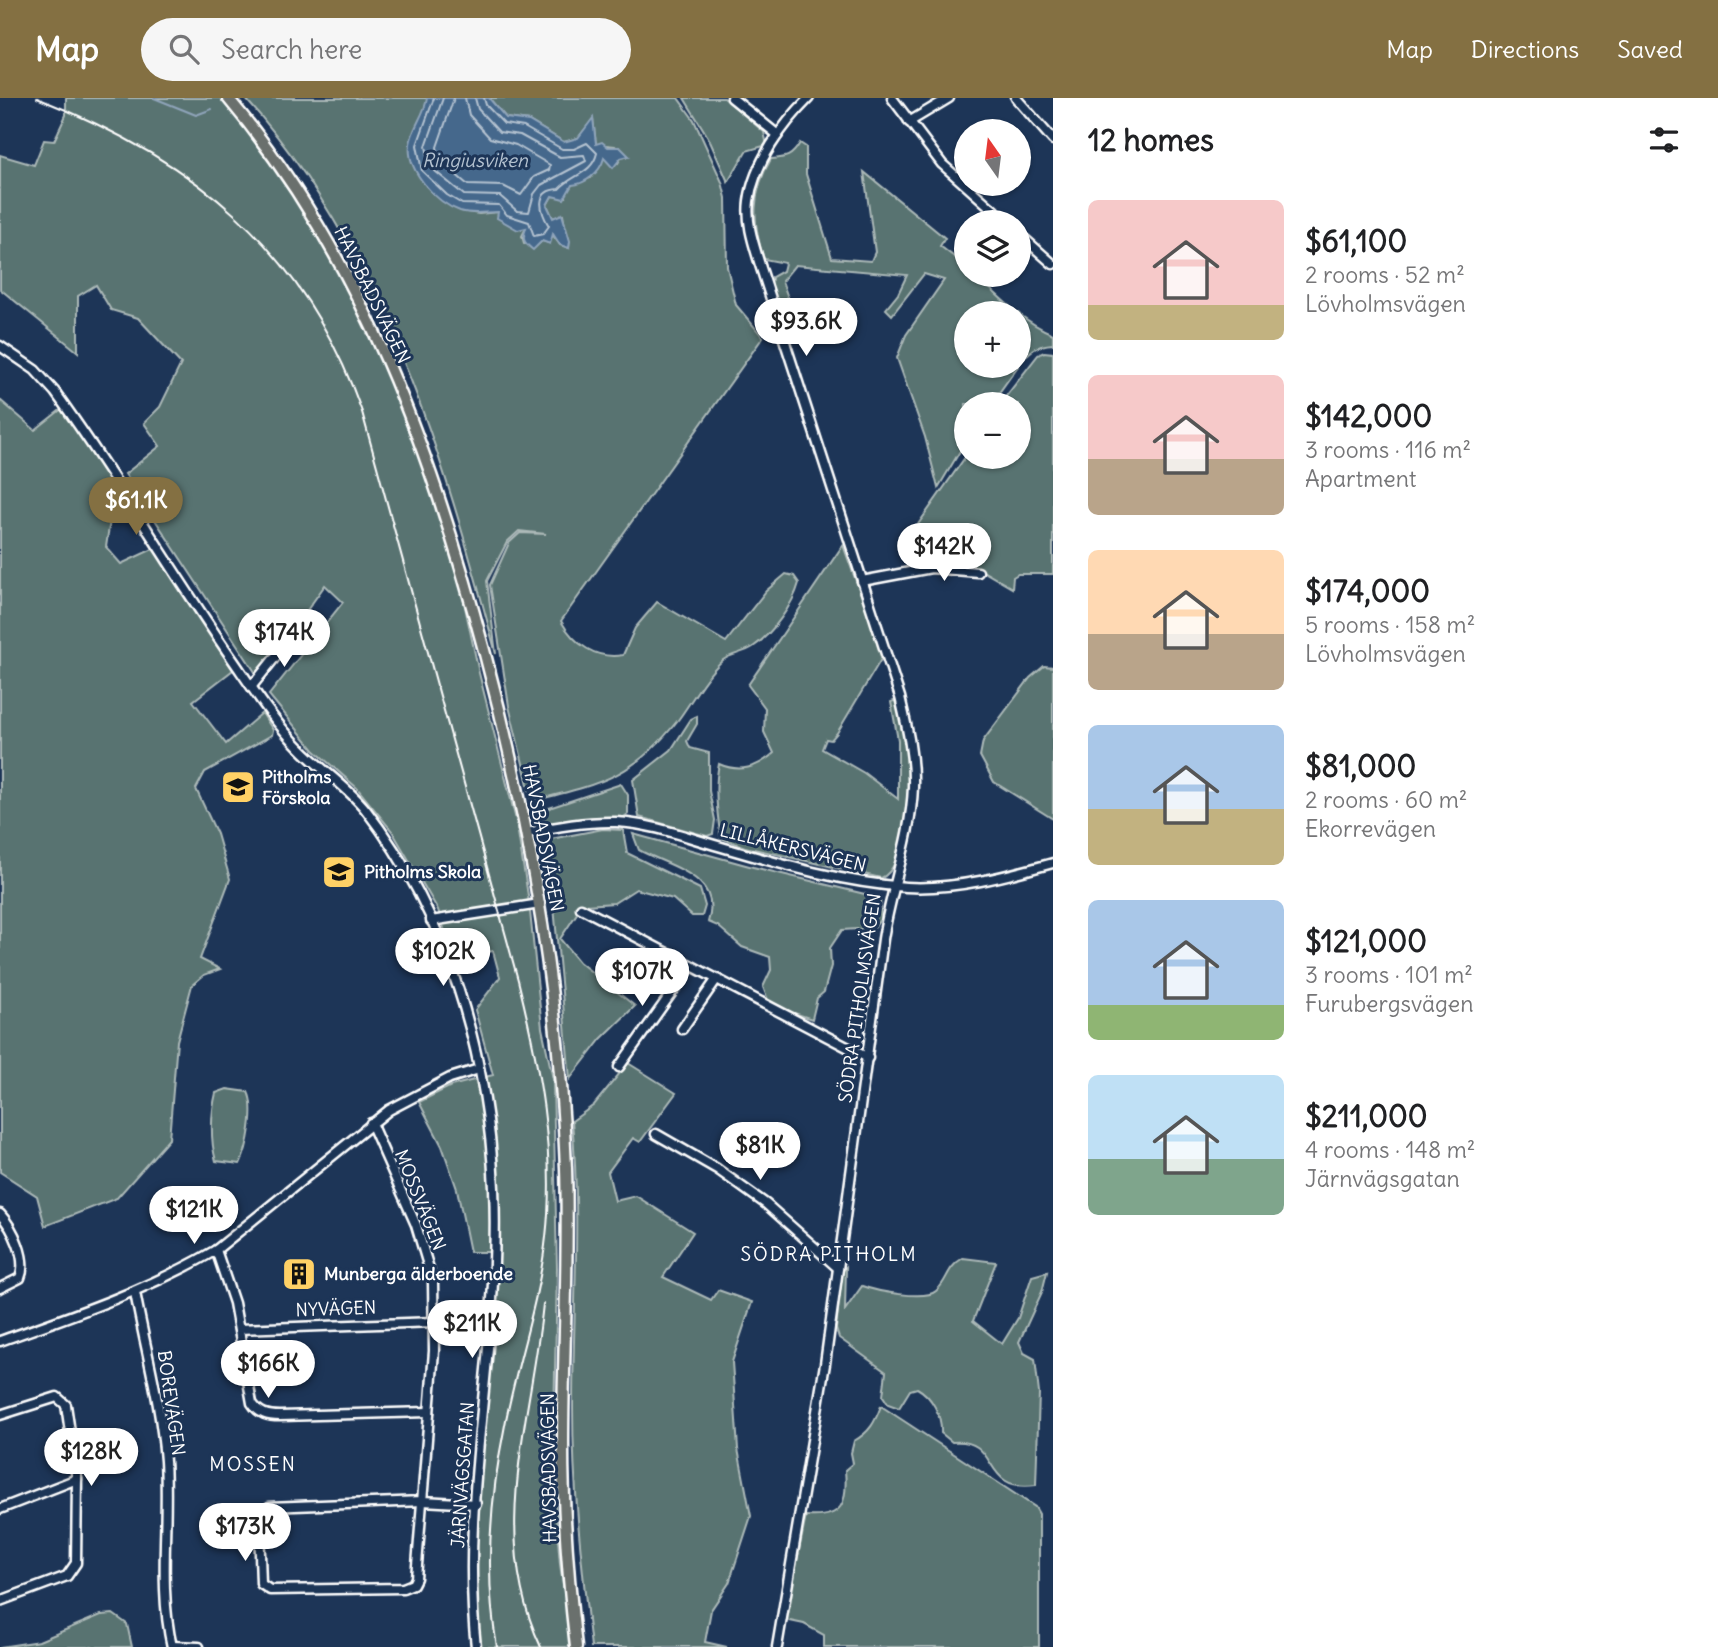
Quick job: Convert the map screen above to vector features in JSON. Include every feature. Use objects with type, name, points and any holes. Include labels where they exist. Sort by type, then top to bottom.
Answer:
[{"type":"main road","name":"HAVSBADSVÄGEN","points":[[228,98],[279,162],[316,217],[377,332],[399,385],[438,492],[478,625],[527,833],[540,904],[555,1016],[565,1147],[564,1507],[576,1647]]},
{"type":"street","points":[[732,98],[778,135]]},
{"type":"street","name":"SÖDRA PITHOLMSVÄGEN","points":[[776,1647],[788,1568],[814,1436],[892,886],[910,818],[912,753],[900,697],[752,240],[748,218],[752,187],[778,135],[809,98]]},
{"type":"street","points":[[892,98],[942,164],[994,210]]},
{"type":"street","points":[[909,122],[949,98]]},
{"type":"street","points":[[1016,98],[1053,140]]},
{"type":"street","points":[[1031,245],[1053,264]]},
{"type":"street","name":"JÄRNVÄGSGATAN","points":[[0,346],[35,370],[55,392],[252,686],[293,741],[346,788],[369,814],[398,858],[431,921],[461,999],[479,1069],[492,1154],[495,1225],[476,1504],[472,1594],[476,1647]]},
{"type":"street","points":[[862,581],[931,568],[978,572]]},
{"type":"street","points":[[252,686],[293,635]]},
{"type":"street","name":"LILLÅKERSVÄGEN","points":[[527,833],[558,825],[597,822],[637,824],[803,869],[892,886],[952,885],[1053,863]]},
{"type":"street","points":[[431,921],[540,904]]},
{"type":"street","points":[[581,908],[868,1058]]},
{"type":"street","points":[[619,1066],[690,967]]},
{"type":"street","points":[[682,1029],[716,980]]},
{"type":"street","points":[[0,1341],[135,1292],[216,1250],[372,1123],[439,1083],[479,1069]]},
{"type":"street","name":"MOSSVÄGEN","points":[[372,1123],[427,1255],[433,1282],[435,1322],[423,1501],[418,1569],[413,1584],[403,1588],[270,1590],[261,1584],[259,1525],[260,1516],[269,1507],[423,1501],[476,1504]]},
{"type":"street","points":[[656,1134],[716,1169],[766,1204],[838,1268]]},
{"type":"street","points":[[0,1214],[13,1234],[23,1264],[20,1278],[0,1288]]},
{"type":"street","points":[[216,1250],[226,1273],[252,1403],[262,1413],[280,1416],[429,1412]]},
{"type":"street","name":"BOREVÄGEN","points":[[135,1292],[151,1362],[165,1460],[165,1591],[172,1646],[199,1647]]},
{"type":"street","name":"NYVÄGEN","points":[[239,1329],[435,1322]]},
{"type":"street","points":[[0,1601],[67,1576],[73,1570],[76,1563],[77,1479],[66,1405],[62,1399],[57,1397],[1,1412]]},
{"type":"street","points":[[0,1509],[77,1479]]},
{"type":"green space","points":[[66,98],[221,98],[293,190],[349,284],[384,359],[453,550],[479,673],[516,820],[529,902],[542,1028],[553,1079],[557,1268],[553,1477],[560,1564],[572,1647],[476,1647],[472,1577],[493,1252],[470,1252],[457,1189],[442,1146],[419,1102],[451,1086],[493,1075],[475,1010],[500,977],[493,951],[454,959],[438,910],[392,831],[357,788],[314,750],[269,695],[343,602],[325,585],[259,678],[125,474],[160,446],[144,423],[160,407],[181,364],[138,318],[111,310],[96,285],[78,296],[78,352],[0,289],[0,155],[34,165],[44,140],[54,141],[66,115]]},
{"type":"green space","points":[[245,98],[427,98],[461,211],[479,214],[498,212],[526,228],[522,236],[524,243],[535,247],[542,241],[549,243],[552,234],[560,245],[569,248],[563,215],[553,218],[547,205],[552,196],[566,197],[565,192],[574,183],[591,178],[604,158],[618,163],[621,158],[626,157],[615,146],[596,144],[593,119],[578,138],[564,142],[529,121],[506,118],[489,98],[678,98],[694,120],[722,182],[726,198],[727,267],[736,305],[763,337],[561,621],[572,637],[587,649],[604,655],[623,655],[635,628],[657,602],[726,642],[766,591],[786,574],[794,576],[799,583],[787,609],[767,635],[749,649],[723,660],[710,673],[662,739],[646,755],[614,776],[532,801],[509,706],[490,585],[509,543],[520,533],[546,534],[519,531],[507,542],[487,581],[496,654],[454,506],[430,433],[372,290],[336,223],[294,158]]},
{"type":"green space","points":[[684,98],[724,98],[764,132],[767,145],[746,151],[728,182],[708,137]]},
{"type":"green space","points":[[800,143],[806,147],[806,174],[832,258],[871,261],[875,252],[864,172],[945,238],[940,246],[954,257],[954,287],[989,287],[1004,301],[954,301],[954,378],[1009,378],[1000,392],[954,392],[954,461],[938,488],[925,437],[897,358],[906,335],[944,280],[924,274],[892,315],[886,309],[898,294],[907,275],[795,265],[782,281],[798,326],[791,329],[784,325],[771,288],[772,277],[783,271],[785,263],[764,259],[757,233],[756,208],[760,184],[771,159],[788,156]]},
{"type":"green space","points":[[1031,322],[1053,334],[1053,344],[1031,352]]},
{"type":"green space","points":[[1044,352],[1053,353],[1053,574],[1018,574],[1013,577],[1012,588],[979,569],[962,564],[915,567],[908,549],[912,533],[957,469],[1031,469],[1031,392],[1009,392],[1020,378],[1031,378],[1031,364]]},
{"type":"green space","points":[[0,400],[35,430],[68,404],[131,500],[110,520],[106,547],[121,564],[155,548],[233,670],[193,701],[226,744],[262,713],[273,730],[272,735],[205,772],[196,789],[217,834],[230,879],[200,959],[220,969],[204,975],[192,985],[177,1041],[169,1139],[117,1198],[45,1226],[37,1196],[0,1172]]},
{"type":"green space","points":[[843,545],[883,656],[837,733],[831,740],[826,739],[822,749],[864,773],[898,799],[898,740],[891,702],[896,700],[907,747],[908,802],[897,858],[890,871],[881,878],[745,847],[721,838],[718,820],[716,791],[719,764],[748,768],[774,753],[764,732],[765,708],[748,685]]},
{"type":"green space","points":[[1044,666],[1053,667],[1053,819],[994,782],[980,756],[983,741],[1030,678]]},
{"type":"green space","points":[[697,716],[697,724],[687,741],[690,748],[709,753],[709,791],[715,820],[713,834],[707,836],[639,817],[633,780],[671,750],[691,719]]},
{"type":"green space","points":[[621,784],[628,795],[628,814],[624,817],[596,817],[547,824],[537,812]]},
{"type":"green space","points":[[603,829],[623,830],[627,853],[700,889],[705,906],[702,916],[692,916],[673,899],[636,889],[614,903],[586,905],[578,912],[560,939],[579,962],[635,1006],[601,1039],[570,1079],[553,896],[542,850],[551,839]]},
{"type":"green space","points":[[633,834],[873,896],[880,900],[881,918],[874,928],[842,930],[830,948],[831,966],[824,992],[817,998],[812,1019],[770,1005],[763,987],[771,970],[770,957],[742,947],[718,926],[708,922],[711,906],[701,883],[678,868],[639,850]]},
{"type":"green space","points":[[628,1063],[676,1093],[640,1142],[633,1138],[608,1172],[615,1201],[636,1196],[693,1232],[663,1277],[711,1300],[718,1290],[752,1302],[732,1362],[738,1449],[751,1516],[729,1583],[711,1610],[705,1642],[727,1647],[591,1647],[573,1438],[576,1229],[572,1121],[594,1105]]},
{"type":"green space","points":[[227,1089],[248,1092],[250,1099],[250,1128],[240,1164],[216,1161],[214,1153],[214,1101],[216,1093]]},
{"type":"green space","points":[[963,1258],[996,1262],[973,1321],[1002,1344],[1018,1318],[1032,1276],[1047,1272],[1042,1292],[1019,1342],[1024,1353],[1035,1359],[1039,1393],[1036,1485],[1018,1485],[1006,1481],[978,1448],[968,1443],[952,1442],[941,1433],[935,1407],[917,1388],[910,1390],[899,1408],[888,1404],[883,1396],[886,1372],[839,1338],[836,1329],[842,1272],[846,1267],[845,1310],[862,1286],[900,1294],[930,1294],[940,1287],[953,1266]]},
{"type":"green space","points":[[881,1406],[1035,1507],[1039,1514],[1039,1647],[824,1647],[824,1635],[804,1624],[785,1620],[806,1516],[828,1515],[840,1506],[844,1500],[845,1470],[853,1463],[851,1453],[854,1441],[871,1426]]},
{"type":"green space","points":[[113,1614],[127,1624],[132,1647],[0,1647],[39,1641],[101,1615]]},
{"type":"water","name":"Ringiusviken","points":[[427,98],[489,98],[506,118],[529,121],[564,142],[578,138],[593,118],[596,144],[602,142],[608,147],[620,147],[629,156],[621,158],[613,168],[604,158],[596,173],[587,180],[572,185],[564,199],[552,196],[547,205],[553,218],[562,214],[570,241],[569,248],[560,245],[553,234],[550,244],[542,241],[533,250],[524,240],[526,228],[518,230],[497,218],[498,212],[460,211],[442,201],[424,184],[413,164],[410,144]]},
{"type":"waterway","points":[[154,98],[196,115],[212,109]]},
{"type":"railway","points":[[37,98],[94,123],[147,151],[194,182],[237,217],[276,257],[309,303],[338,354],[362,412],[518,980],[544,1107],[549,1204],[543,1261],[505,1425],[492,1508],[491,1591],[497,1647]]},
{"type":"railway","points":[[541,1647],[525,1605],[517,1562],[515,1520],[523,1434],[543,1304]]},
{"type":"place","name":"Pitholms Förskola","points":[[238,787]]},
{"type":"place","name":"Pitholms Skola","points":[[339,872]]},
{"type":"place","name":"Munberga älderboende","points":[[299,1274]]},
{"type":"district","name":"SÖDRA PITHOLM","points":[[829,1254]]},
{"type":"district","name":"MOSSEN","points":[[253,1464]]}]
